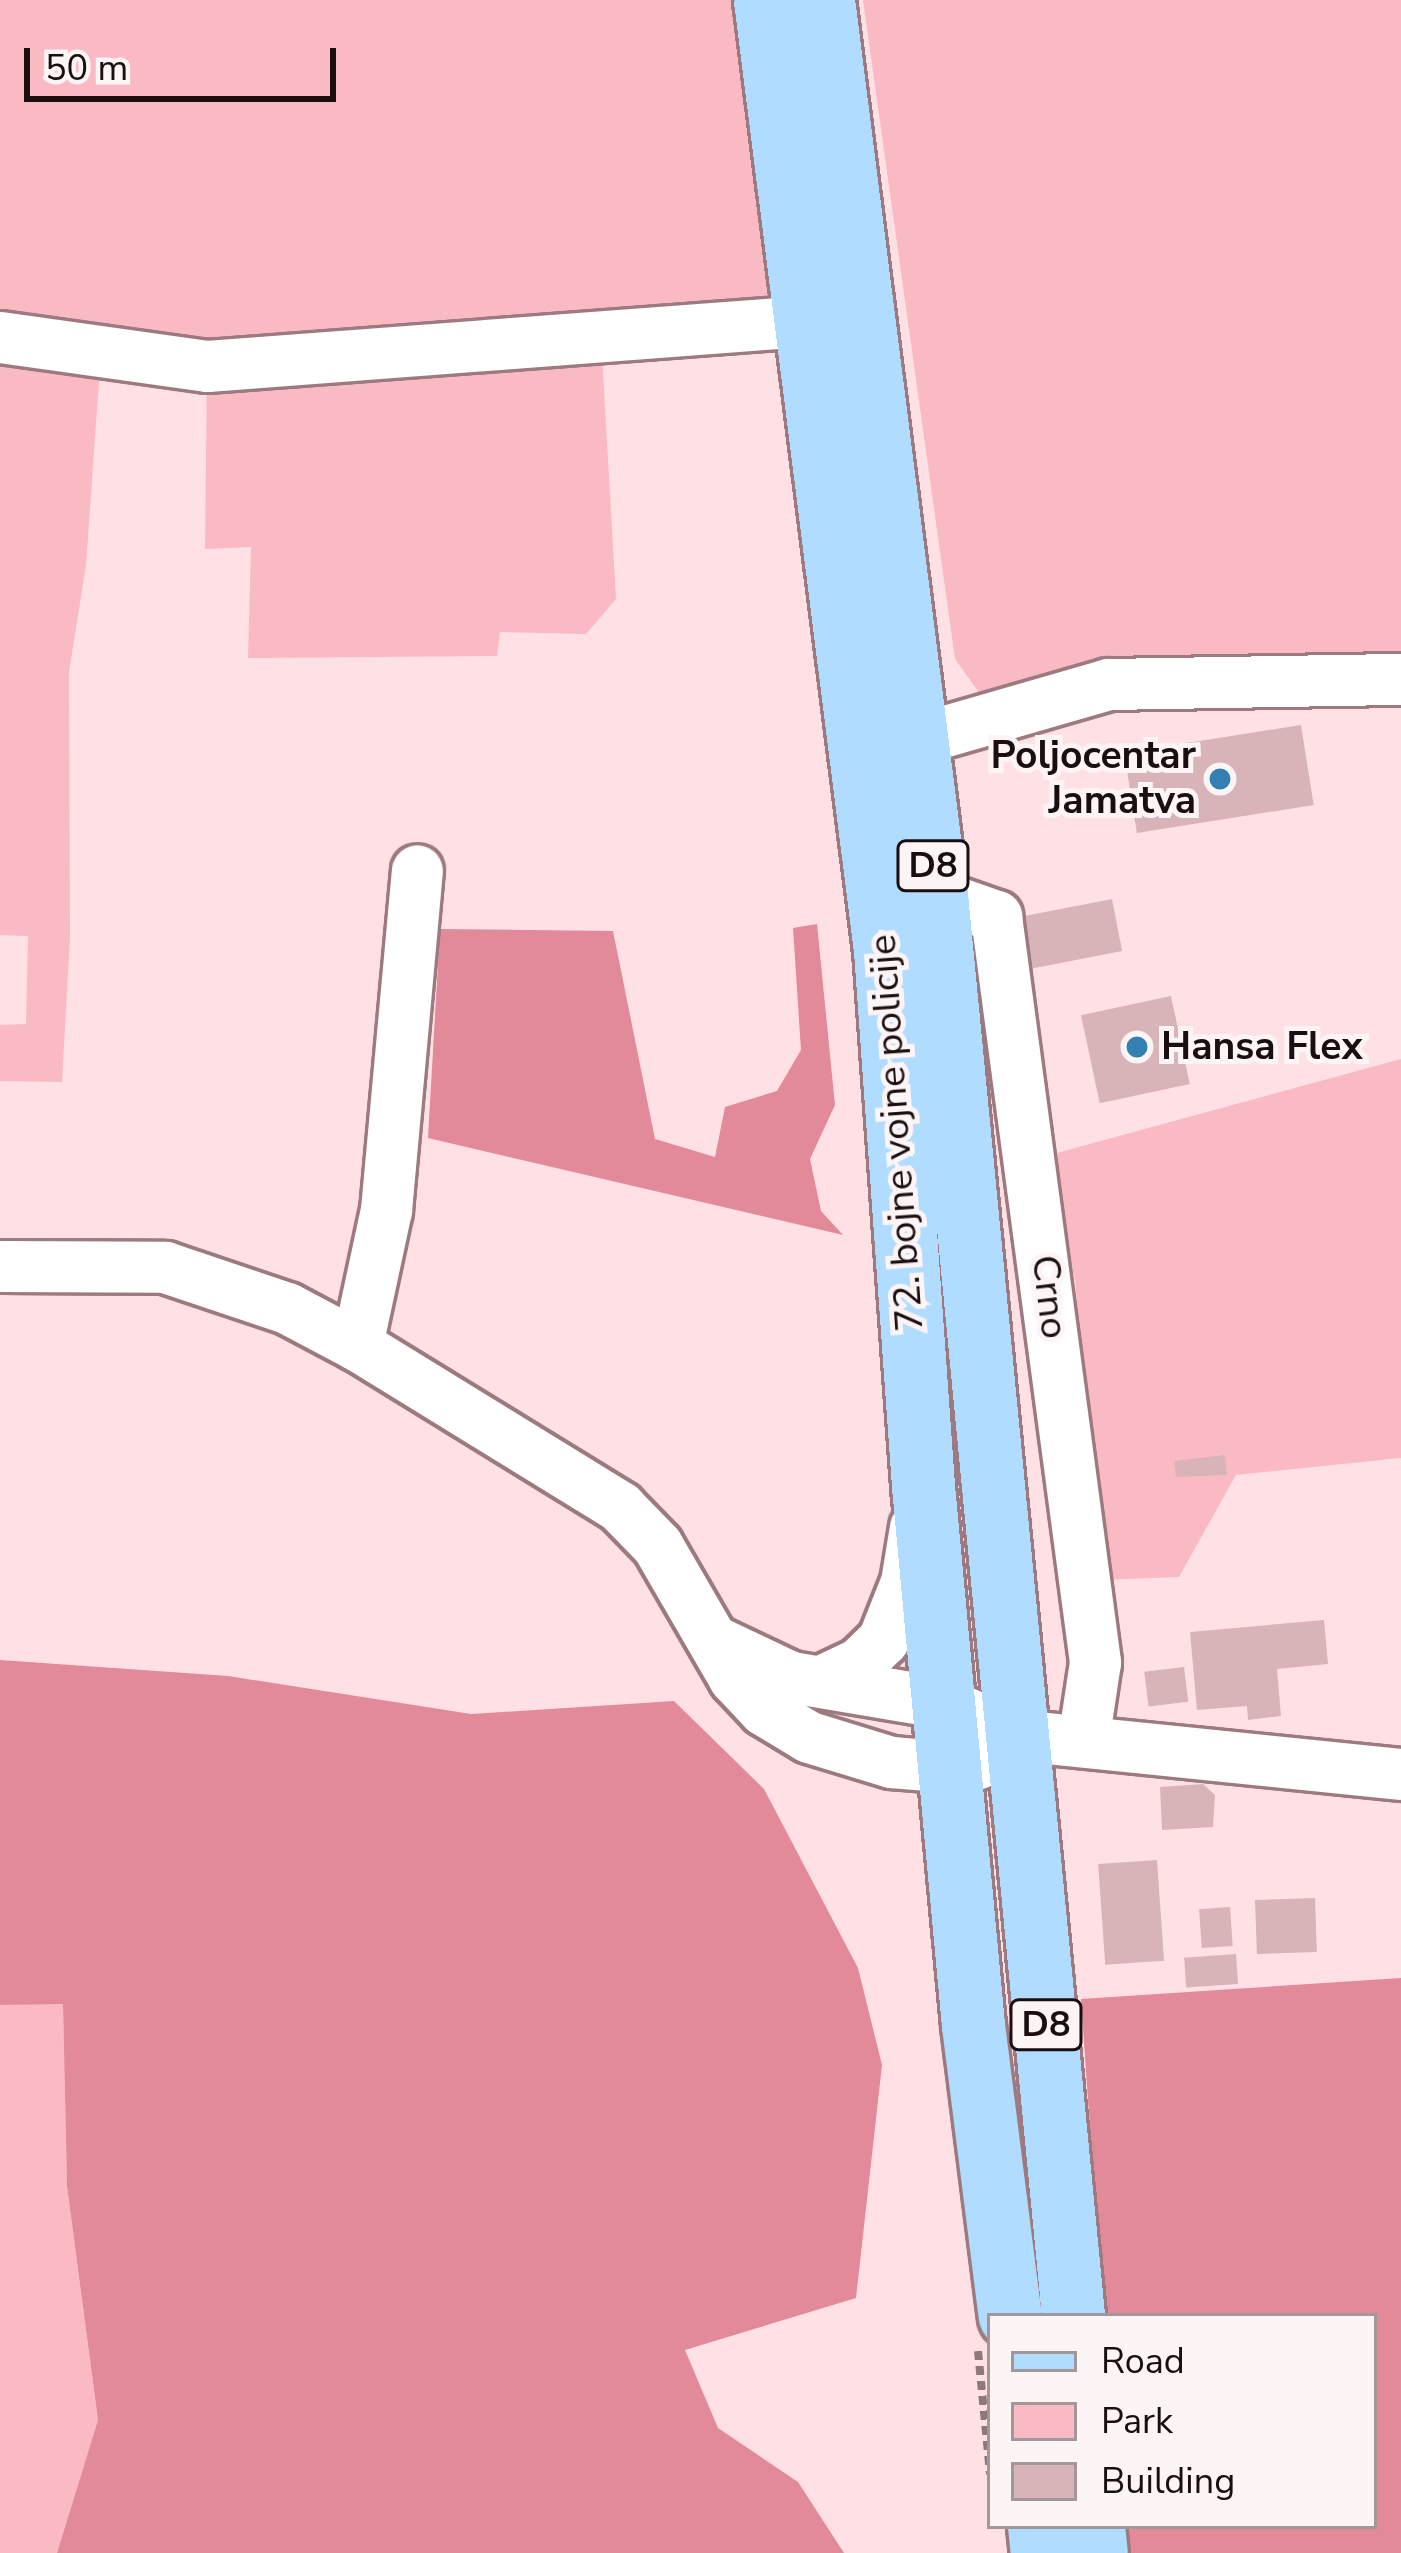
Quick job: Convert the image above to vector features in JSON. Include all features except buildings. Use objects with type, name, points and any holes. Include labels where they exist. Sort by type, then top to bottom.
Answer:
[{"type":"main road","name":"72. bojne vojne policije","points":[[765,0],[885,950],[923,1486],[950,1768]]},
{"type":"main road","name":"72. bojne vojne policije","points":[[823,0],[936,895],[1017,1735]]},
{"type":"main road","name":"D8","points":[[1017,1735],[1072,2313]]},
{"type":"main road","name":"D8","points":[[950,1768],[1010,2313]]},
{"type":"street","points":[[0,337],[207,366],[806,321]]},
{"type":"street","points":[[917,739],[1108,684],[1401,679]]},
{"type":"street","points":[[357,1345],[386,1210],[417,870]]},
{"type":"street","name":"Crno","points":[[936,895],[996,916],[1095,1662],[1083,1741]]},
{"type":"street","points":[[0,1266],[165,1267],[287,1308],[357,1345],[620,1507],[657,1545],[709,1637],[764,1710],[809,1737],[891,1762],[950,1768],[1000,1752],[1017,1735]]},
{"type":"street","points":[[821,1681],[859,1663],[883,1640],[906,1582],[923,1486]]},
{"type":"street","points":[[709,1637],[753,1664],[944,1703],[1017,1735],[1401,1774]]},
{"type":"green space","points":[[0,0],[740,0],[784,323],[601,337],[616,599],[586,634],[500,632],[497,656],[248,658],[251,547],[205,549],[207,366],[101,353],[86,565],[69,672],[70,937],[62,1082],[0,1081],[0,1025],[26,1024],[28,936],[0,935]]},
{"type":"green space","points":[[863,0],[1401,0],[1401,679],[998,719],[955,659]]},
{"type":"green space","points":[[1401,1059],[1401,1458],[1236,1475],[1179,1577],[1100,1580],[1075,1280],[1042,1157]]},
{"type":"green space","points":[[63,2003],[67,2186],[98,2420],[57,2553],[0,2553],[0,2005]]},
{"type":"shaded area","points":[[817,924],[835,1105],[810,1159],[821,1211],[843,1235],[428,1138],[440,929],[613,931],[655,1139],[715,1157],[725,1107],[777,1091],[801,1050],[793,928]]},
{"type":"shaded area","points":[[0,1660],[228,1676],[471,1714],[674,1701],[764,1789],[858,1968],[882,2065],[856,2298],[685,2350],[718,2428],[798,2482],[844,2553],[57,2553],[98,2420],[67,2186],[63,2004],[0,2005]]},
{"type":"shaded area","points":[[1401,1978],[1401,2553],[1119,2553],[1117,2529],[1377,2529],[1377,2313],[1103,2313],[1081,1999]]},
{"type":"place","name":"Poljocentar Jamatva","points":[[1220,779]]},
{"type":"place","name":"Hansa Flex","points":[[1137,1047]]}]
